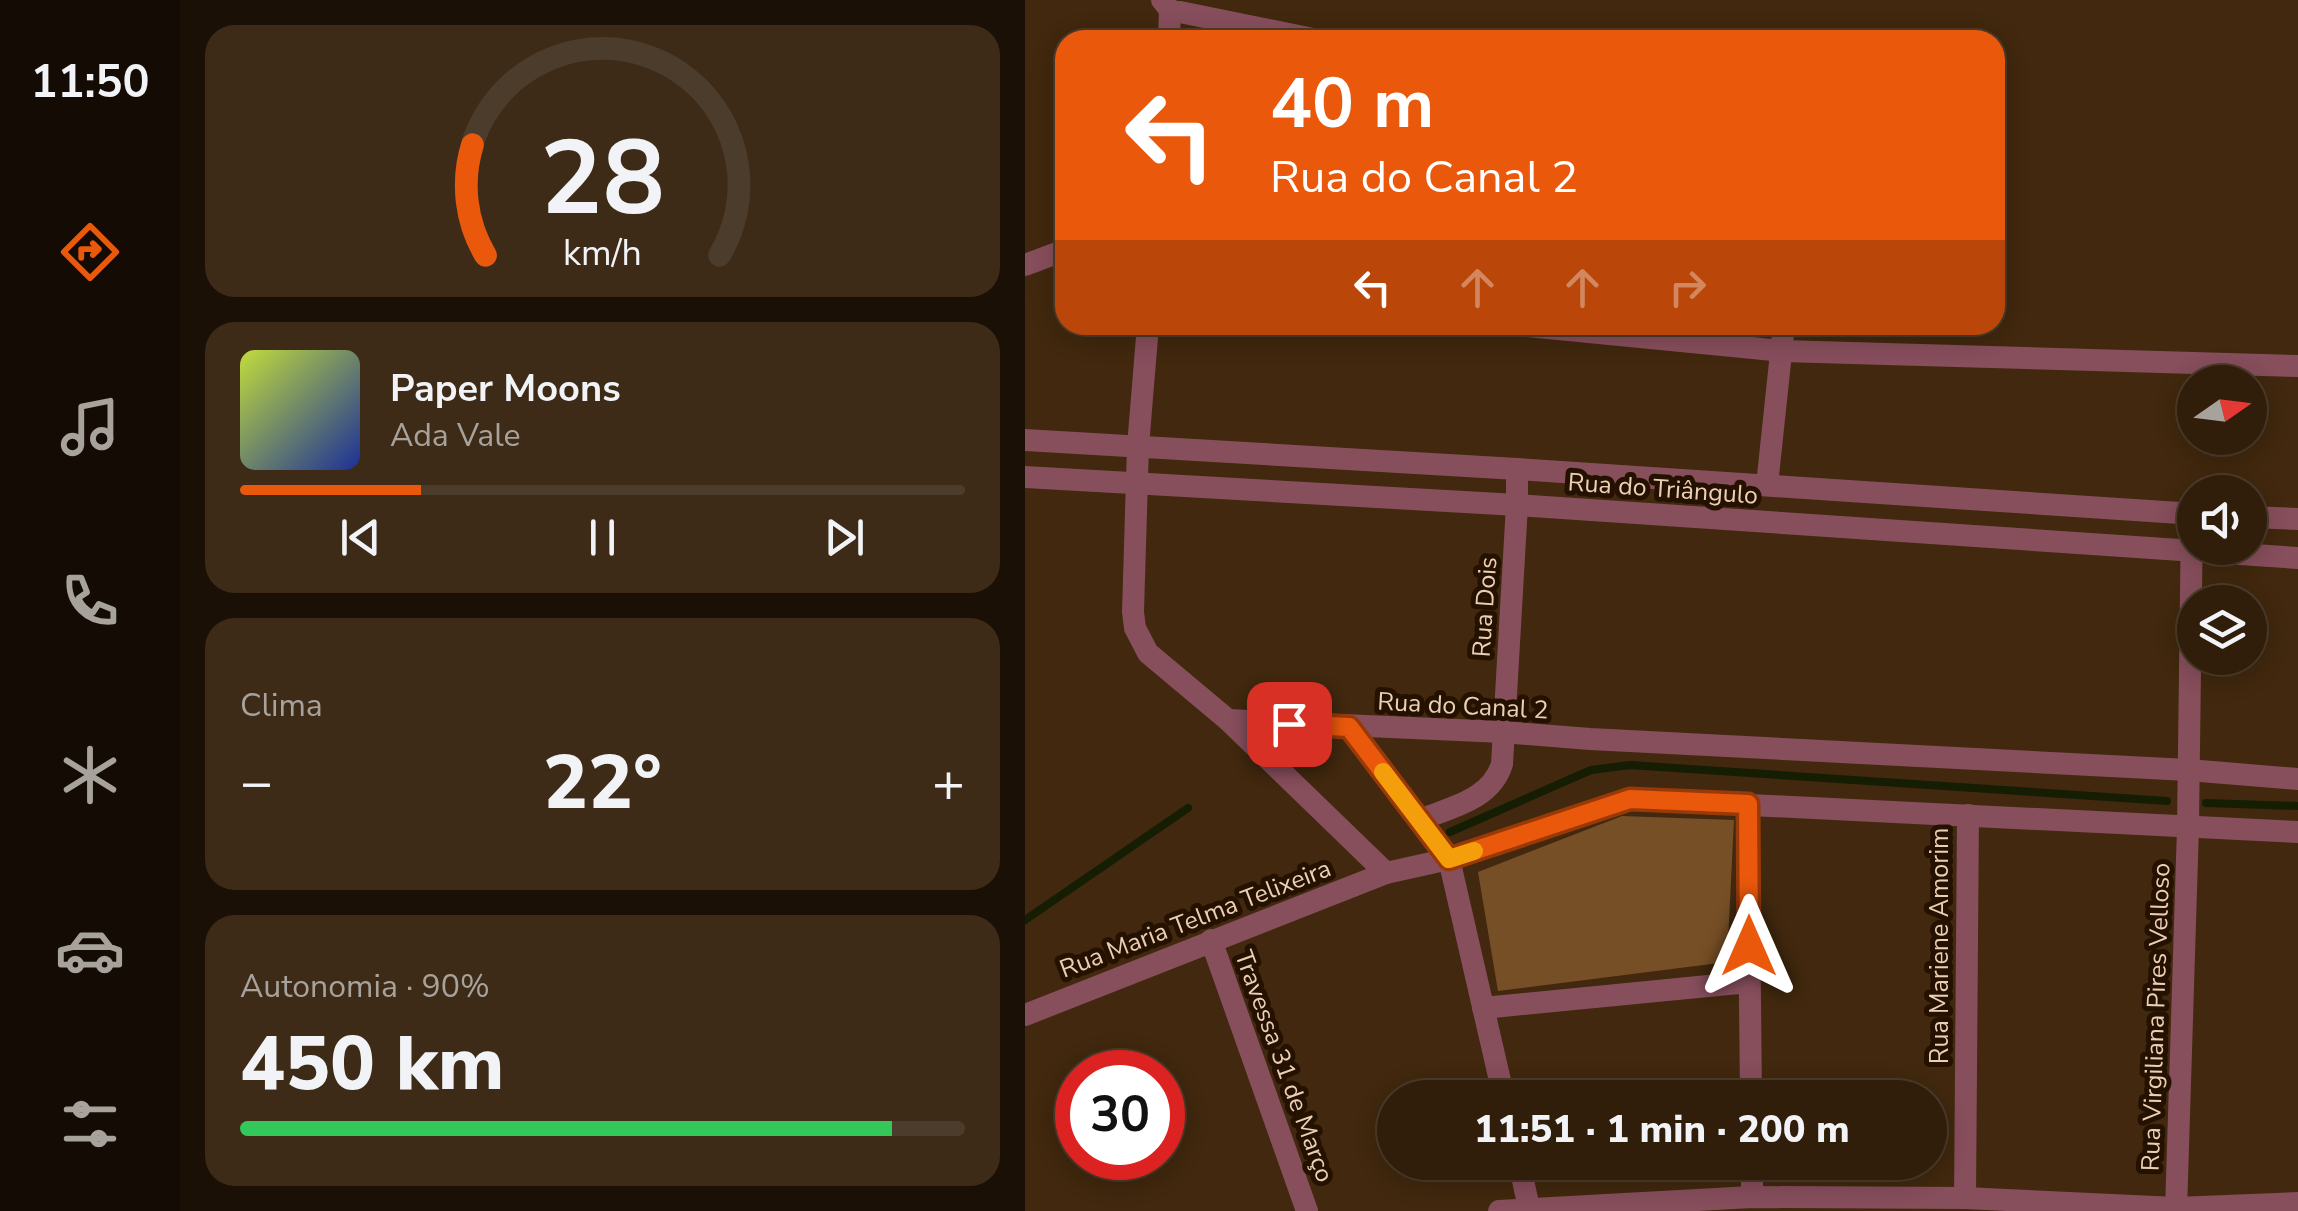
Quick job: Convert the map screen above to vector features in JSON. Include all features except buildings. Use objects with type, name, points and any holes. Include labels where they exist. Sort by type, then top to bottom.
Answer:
[{"type":"street","points":[[1168,30],[1166,5],[1259,30]]},
{"type":"street","points":[[1025,264],[1055,254]]},
{"type":"street","points":[[1147,335],[1137,446],[1135,628],[1148,654],[1228,720],[1386,873],[1449,859],[1630,799],[2298,832]]},
{"type":"street","points":[[1620,335],[1782,351],[2298,366]]},
{"type":"street","points":[[1767,485],[1783,335]]},
{"type":"street","name":"Rua do Triângulo","points":[[1025,440],[2177,513]]},
{"type":"street","name":"Rua Dois","points":[[1420,820],[1481,794],[1498,776],[1517,469]]},
{"type":"street","name":"Rua do Triângulo","points":[[1025,478],[2177,549]]},
{"type":"street","points":[[2267,518],[2298,519]]},
{"type":"street","name":"Rua do Triângulo","points":[[2267,556],[2298,558]]},
{"type":"street","name":"Rua Virgiliana Pires Velloso","points":[[2176,1209],[2188,827],[2191,565]]},
{"type":"street","name":"Rua do Canal 2","points":[[1228,720],[1503,732],[2298,779]]},
{"type":"street","points":[[1349,727],[1449,859],[1500,1080]]},
{"type":"street","points":[[1748,804],[1751,1080]]},
{"type":"street","name":"Rua Mariene Amorim","points":[[1965,1198],[1968,815]]},
{"type":"street","name":"Rua Maria Telma Telixeira","points":[[1025,1015],[1386,873]]},
{"type":"street","name":"Travessa 31 de Março","points":[[1211,940],[1307,1211]]},
{"type":"street","points":[[1483,1008],[1749,982]]},
{"type":"street","points":[[1523,1180],[1529,1208]]},
{"type":"street","points":[[1752,1180],[1752,1197]]},
{"type":"street","points":[[1499,1211],[1752,1197],[1965,1198],[2176,1209],[2298,1203]]},
{"type":"shaded area","points":[[1622,816],[1734,820],[1727,962],[1498,991],[1478,872]]},
{"type":"waterway","points":[[1450,832],[1591,770],[1630,765],[2167,801]]},
{"type":"waterway","points":[[2206,803],[2298,806]]},
{"type":"waterway","points":[[1025,920],[1188,808]]},
{"type":"slow traffic","points":[[1383,772],[1449,859],[1474,851]]},
{"type":"route","points":[[1289,724],[1349,727],[1449,859],[1630,799],[1748,804],[1749,946]]}]
